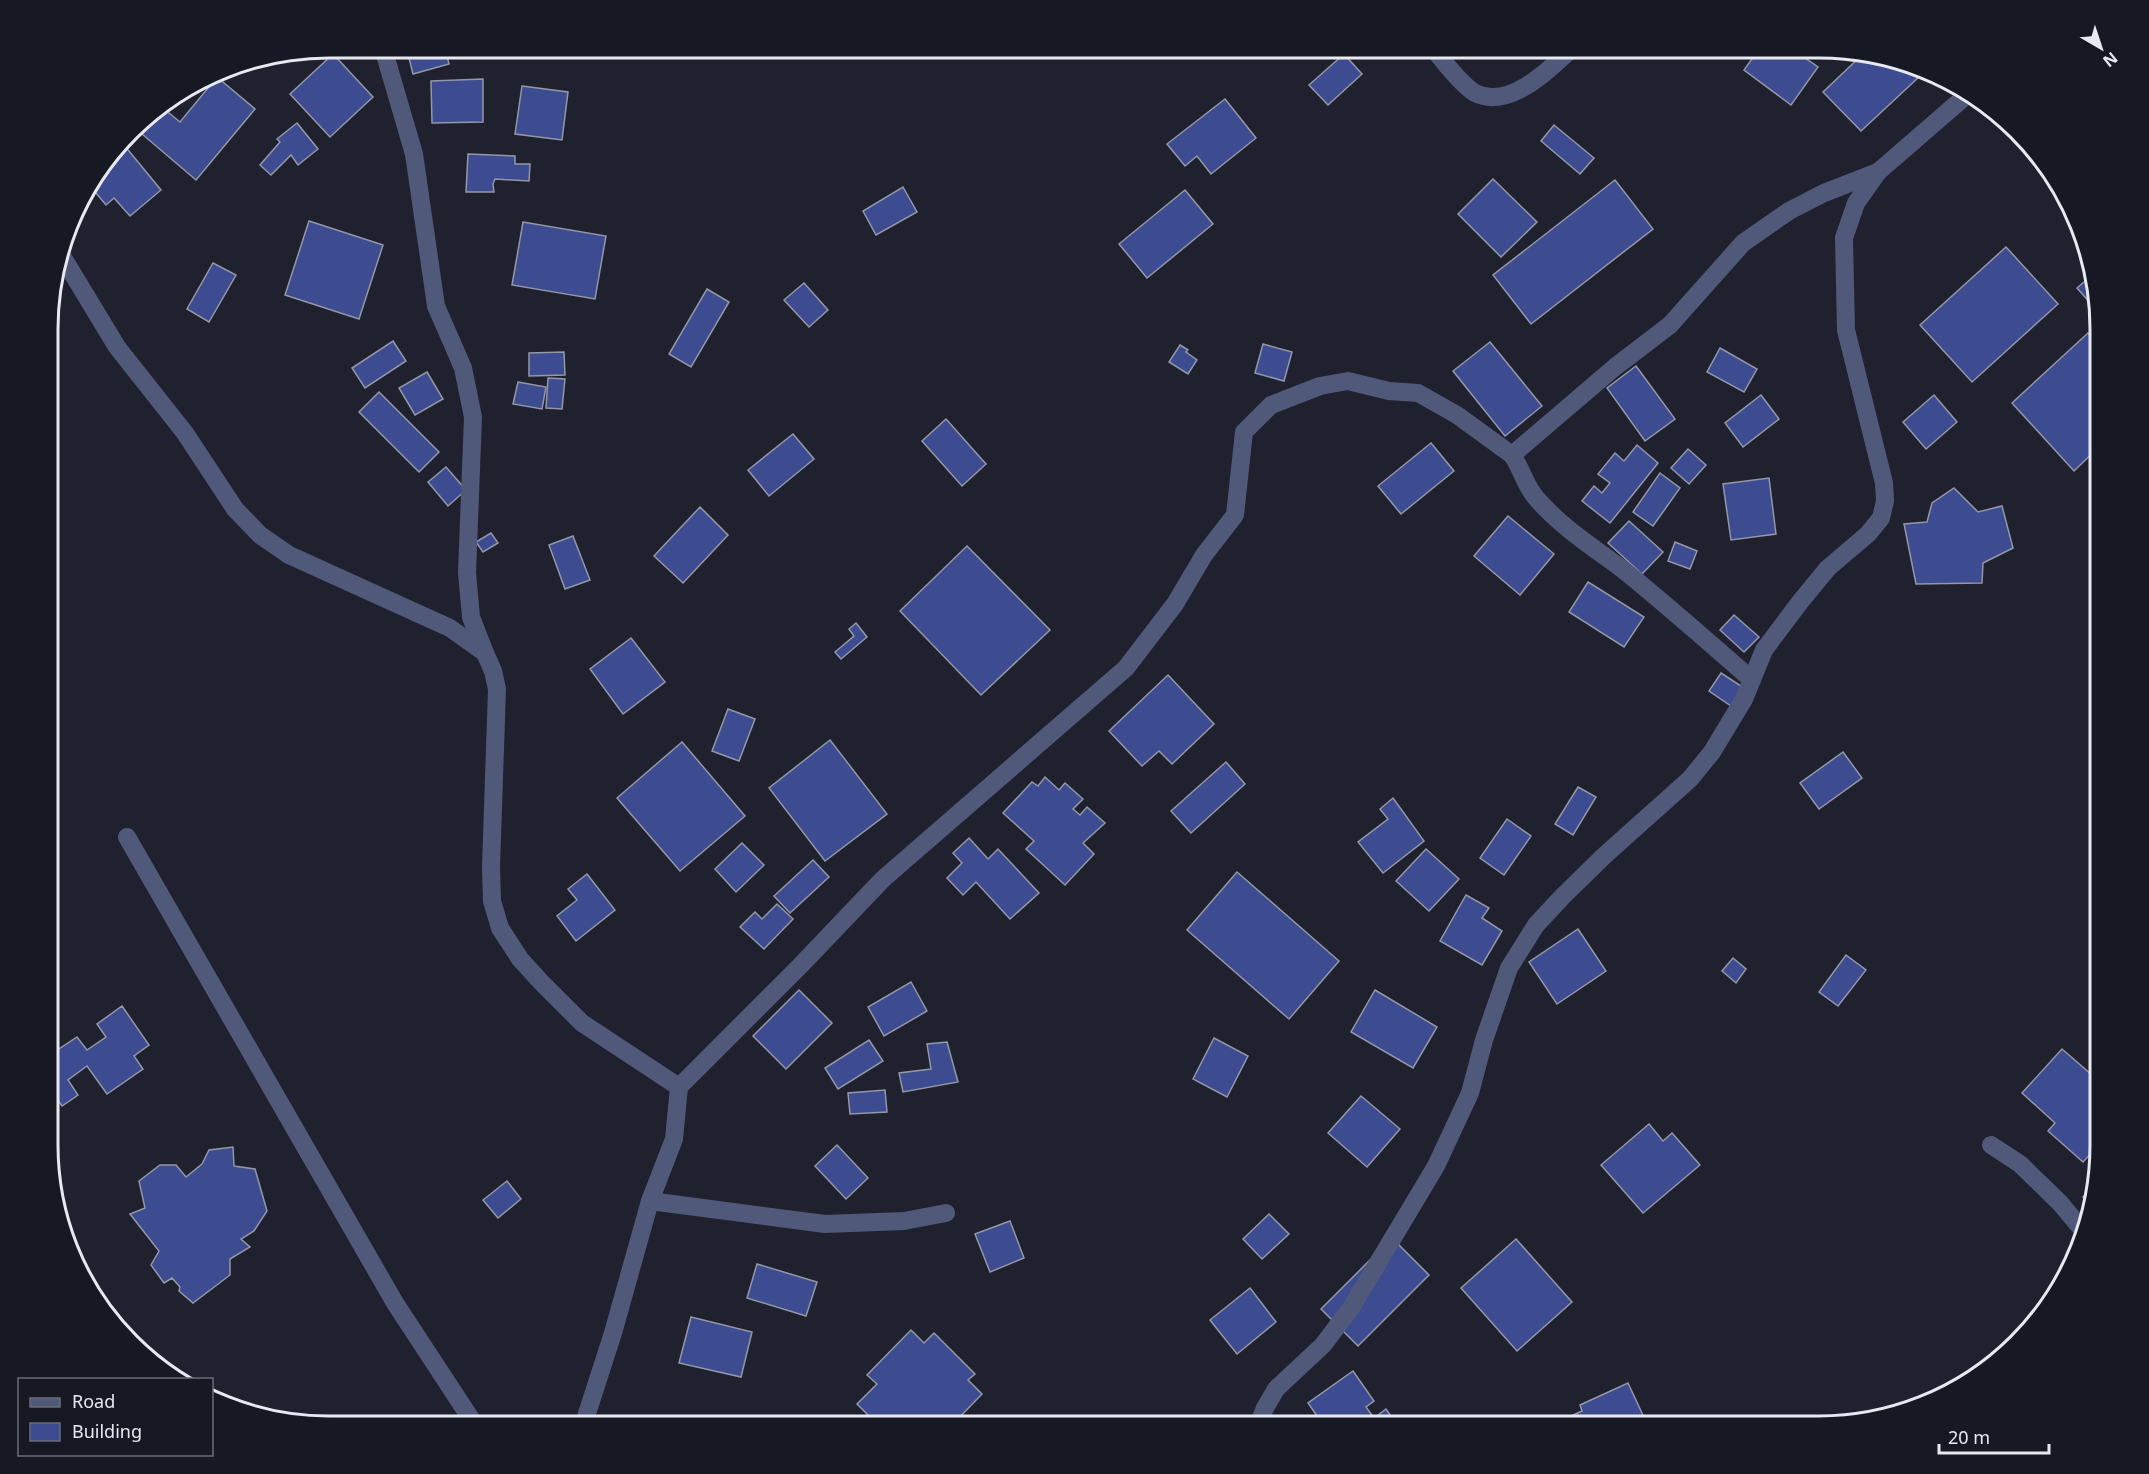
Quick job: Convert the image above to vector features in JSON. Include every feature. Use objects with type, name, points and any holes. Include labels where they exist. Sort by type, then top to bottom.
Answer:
[{"type":"street","points":[[386,58],[414,154],[436,306],[463,368],[474,417],[467,573],[471,617],[493,671],[497,689],[491,867],[492,901],[500,928],[520,959],[582,1023],[679,1087]]},
{"type":"street","points":[[1441,58],[1475,93],[1500,98],[1528,86],[1560,58]]},
{"type":"street","points":[[1263,1416],[1276,1389],[1323,1345],[1351,1308],[1436,1166],[1470,1093],[1484,1040],[1509,968],[1536,926],[1605,855],[1690,779],[1712,752],[1744,699],[1764,650],[1828,568],[1868,534],[1881,518],[1885,501],[1884,483],[1846,330],[1844,238],[1856,203],[1878,172],[1962,99]]},
{"type":"street","points":[[1512,455],[1670,325],[1743,243],[1790,211],[1824,193],[1878,172]]},
{"type":"street","points":[[67,264],[117,347],[185,433],[235,509],[260,535],[289,555],[450,628],[485,653]]},
{"type":"street","points":[[586,1416],[613,1333],[650,1201],[674,1139],[679,1087],[883,879],[1126,668],[1175,604],[1204,555],[1235,515],[1244,432],[1271,405],[1320,386],[1348,381],[1389,391],[1418,393],[1458,415],[1512,455],[1536,499],[1558,520],[1675,611],[1752,680]]},
{"type":"street","points":[[127,837],[395,1303],[469,1416]]},
{"type":"street","points":[[1991,1145],[2020,1164],[2078,1224]]},
{"type":"street","points":[[650,1201],[825,1224],[904,1221],[946,1214]]},
{"type":"building","points":[[329,58],[337,58],[373,97],[330,137],[290,94]]},
{"type":"building","points":[[409,58],[448,58],[449,64],[413,74]]},
{"type":"building","points":[[1339,58],[1348,58],[1362,74],[1328,105],[1309,85]]},
{"type":"building","points":[[1753,58],[1805,58],[1818,67],[1791,105],[1744,70]]},
{"type":"building","points":[[1856,61],[1918,77],[1861,131],[1823,92]]},
{"type":"building","points":[[483,79],[483,122],[432,123],[431,81]]},
{"type":"building","points":[[222,81],[255,109],[196,180],[142,134],[168,112],[180,122],[209,86]]},
{"type":"building","points":[[522,86],[568,92],[562,140],[515,134]]},
{"type":"building","points":[[1225,99],[1256,138],[1211,174],[1197,156],[1185,166],[1167,144]]},
{"type":"building","points":[[297,123],[318,149],[298,165],[291,155],[271,175],[260,165],[280,142],[277,139]]},
{"type":"building","points":[[1554,125],[1594,158],[1580,174],[1541,141]]},
{"type":"building","points":[[128,149],[161,190],[130,216],[114,198],[106,205],[96,193]]},
{"type":"building","points":[[468,154],[515,156],[515,164],[530,164],[529,181],[495,179],[494,192],[466,192]]},
{"type":"building","points":[[1493,179],[1537,222],[1501,257],[1458,214]]},
{"type":"building","points":[[1615,180],[1653,229],[1531,324],[1493,275]]},
{"type":"building","points":[[903,187],[917,212],[876,235],[863,211]]},
{"type":"building","points":[[1185,190],[1213,224],[1147,278],[1119,244]]},
{"type":"building","points":[[309,221],[383,245],[359,319],[285,295]]},
{"type":"building","points":[[523,222],[606,236],[595,299],[512,285]]},
{"type":"building","points":[[2006,247],[2058,304],[1972,382],[1920,325]]},
{"type":"building","points":[[213,263],[236,275],[209,322],[187,309]]},
{"type":"building","points":[[2086,281],[2089,301],[2077,288]]},
{"type":"building","points":[[804,283],[828,310],[809,327],[784,300]]},
{"type":"building","points":[[707,289],[729,302],[691,367],[669,354]]},
{"type":"building","points":[[2088,333],[2090,335],[2090,456],[2074,471],[2012,403]]},
{"type":"building","points":[[393,341],[406,361],[365,388],[352,368]]},
{"type":"building","points":[[1490,342],[1542,406],[1505,436],[1453,371]]},
{"type":"building","points":[[1263,344],[1292,352],[1284,381],[1255,373]]},
{"type":"building","points":[[1180,345],[1197,360],[1188,374],[1169,362]]},
{"type":"building","points":[[1720,348],[1757,369],[1744,392],[1707,372]]},
{"type":"building","points":[[564,352],[565,375],[529,376],[529,353]]},
{"type":"building","points":[[1636,366],[1675,419],[1645,441],[1607,388]]},
{"type":"building","points":[[427,372],[443,399],[415,415],[399,388]]},
{"type":"building","points":[[548,378],[565,379],[562,409],[546,408]]},
{"type":"building","points":[[518,382],[546,387],[542,409],[513,404]]},
{"type":"building","points":[[379,392],[439,452],[419,472],[359,412]]},
{"type":"building","points":[[1761,395],[1779,419],[1743,447],[1725,423]]},
{"type":"building","points":[[1934,395],[1957,422],[1926,449],[1903,422]]},
{"type":"building","points":[[946,419],[986,464],[962,486],[922,441]]},
{"type":"building","points":[[793,434],[814,459],[769,496],[748,470]]},
{"type":"building","points":[[1431,443],[1454,471],[1401,514],[1378,486]]},
{"type":"building","points":[[1637,445],[1658,463],[1610,523],[1582,501],[1594,486],[1602,493],[1610,483],[1598,474],[1615,453],[1624,461]]},
{"type":"building","points":[[1688,449],[1706,465],[1689,484],[1671,468]]},
{"type":"building","points":[[446,467],[466,490],[448,506],[428,482]]},
{"type":"building","points":[[1660,473],[1680,488],[1653,526],[1633,512]]},
{"type":"building","points":[[1769,478],[1776,534],[1731,540],[1723,484]]},
{"type":"building","points":[[1954,488],[1978,512],[2002,506],[2013,548],[1983,563],[1982,583],[1916,584],[1904,524],[1927,522],[1932,503]]},
{"type":"building","points":[[700,507],[728,535],[683,583],[654,556]]},
{"type":"building","points":[[1508,516],[1554,554],[1520,595],[1474,556]]},
{"type":"building","points":[[1629,521],[1663,552],[1642,574],[1608,543]]},
{"type":"building","points":[[491,533],[498,543],[483,552],[476,542]]},
{"type":"building","points":[[573,536],[590,580],[565,589],[549,545]]},
{"type":"building","points":[[1675,542],[1697,551],[1690,569],[1668,561]]},
{"type":"building","points":[[967,546],[1050,630],[981,695],[900,611]]},
{"type":"building","points":[[1588,582],[1644,617],[1624,647],[1569,612]]},
{"type":"building","points":[[1734,615],[1759,637],[1744,652],[1720,630]]},
{"type":"building","points":[[856,623],[867,637],[841,659],[835,652],[854,636],[849,629]]},
{"type":"building","points":[[631,638],[665,682],[623,714],[590,669]]},
{"type":"building","points":[[1721,673],[1744,688],[1731,706],[1709,691]]},
{"type":"building","points":[[1168,675],[1214,724],[1172,764],[1159,751],[1142,766],[1109,731]]},
{"type":"building","points":[[728,709],[755,719],[739,761],[712,751]]},
{"type":"building","points":[[830,740],[887,814],[825,861],[769,788]]},
{"type":"building","points":[[682,742],[745,816],[680,871],[617,798]]},
{"type":"building","points":[[1843,752],[1862,778],[1819,809],[1800,783]]},
{"type":"building","points":[[1226,762],[1245,784],[1191,833],[1171,811]]},
{"type":"building","points":[[1045,777],[1059,790],[1065,783],[1083,799],[1073,809],[1080,815],[1087,807],[1105,823],[1083,843],[1094,854],[1065,885],[1026,849],[1034,841],[1003,813],[1032,782],[1038,786]]},
{"type":"building","points":[[1578,787],[1596,797],[1573,835],[1555,824]]},
{"type":"building","points":[[1393,798],[1424,841],[1383,873],[1358,842],[1388,819],[1380,809]]},
{"type":"building","points":[[1507,819],[1531,836],[1504,875],[1480,858]]},
{"type":"building","points":[[969,838],[988,859],[998,849],[1039,893],[1010,919],[976,882],[963,895],[947,878],[962,863],[953,853]]},
{"type":"building","points":[[742,843],[764,865],[736,892],[715,869]]},
{"type":"building","points":[[1426,849],[1459,879],[1429,911],[1396,881]]},
{"type":"building","points":[[813,860],[829,877],[790,913],[774,896]]},
{"type":"building","points":[[1237,872],[1339,961],[1289,1019],[1187,930]]},
{"type":"building","points":[[587,874],[615,910],[576,941],[557,916],[577,900],[568,889]]},
{"type":"building","points":[[1466,895],[1489,908],[1482,918],[1502,931],[1482,965],[1440,941]]},
{"type":"building","points":[[777,904],[793,919],[764,949],[740,927],[755,912],[762,919]]},
{"type":"building","points":[[1578,929],[1606,971],[1557,1004],[1529,962]]},
{"type":"building","points":[[1846,955],[1866,970],[1838,1006],[1819,992]]},
{"type":"building","points":[[1733,958],[1746,969],[1736,983],[1722,971]]},
{"type":"building","points":[[911,982],[927,1011],[884,1036],[868,1007]]},
{"type":"building","points":[[799,990],[832,1023],[786,1069],[753,1036]]},
{"type":"building","points":[[1375,990],[1437,1027],[1413,1068],[1351,1032]]},
{"type":"building","points":[[122,1006],[149,1045],[134,1056],[143,1069],[107,1094],[87,1066],[68,1080],[78,1095],[62,1106],[58,1100],[58,1050],[77,1037],[87,1050],[106,1037],[97,1024]]},
{"type":"building","points":[[1214,1038],[1248,1056],[1227,1097],[1193,1079]]},
{"type":"building","points":[[869,1040],[883,1061],[838,1089],[825,1068]]},
{"type":"building","points":[[947,1042],[958,1082],[903,1092],[899,1073],[931,1069],[927,1044]]},
{"type":"building","points":[[2062,1049],[2090,1073],[2090,1155],[2083,1162],[2048,1131],[2055,1123],[2022,1093]]},
{"type":"building","points":[[885,1090],[887,1112],[850,1114],[848,1093]]},
{"type":"building","points":[[1361,1096],[1400,1129],[1367,1167],[1328,1133]]},
{"type":"building","points":[[1649,1124],[1663,1141],[1672,1133],[1700,1165],[1643,1213],[1601,1165]]},
{"type":"building","points":[[837,1145],[868,1178],[846,1199],[815,1166]]},
{"type":"building","points":[[233,1147],[234,1166],[255,1169],[267,1211],[254,1231],[241,1239],[250,1247],[230,1259],[230,1275],[193,1303],[179,1291],[180,1287],[172,1278],[164,1283],[151,1265],[159,1251],[130,1214],[145,1208],[139,1181],[160,1165],[176,1165],[186,1177],[202,1164],[209,1150]]},
{"type":"building","points":[[507,1181],[521,1199],[498,1218],[483,1200]]},
{"type":"building","points":[[1269,1214],[1289,1234],[1262,1259],[1243,1239]]},
{"type":"building","points":[[1010,1221],[1024,1258],[990,1272],[975,1234]]},
{"type":"building","points":[[1392,1238],[1429,1275],[1358,1346],[1321,1309]]},
{"type":"building","points":[[1516,1239],[1572,1302],[1517,1351],[1461,1288]]},
{"type":"building","points":[[757,1264],[817,1282],[806,1316],[747,1298]]},
{"type":"building","points":[[1250,1288],[1276,1322],[1237,1354],[1210,1320]]},
{"type":"building","points":[[691,1317],[752,1332],[741,1377],[679,1363]]},
{"type":"building","points":[[911,1330],[924,1343],[934,1333],[975,1374],[968,1380],[982,1394],[961,1416],[869,1416],[857,1404],[877,1384],[867,1375]]},
{"type":"building","points":[[1353,1371],[1374,1401],[1366,1407],[1373,1416],[1317,1416],[1308,1403]]},
{"type":"building","points":[[1628,1383],[1643,1416],[1571,1416],[1582,1411],[1580,1405]]},
{"type":"building","points":[[1386,1409],[1391,1416],[1377,1416]]}]
